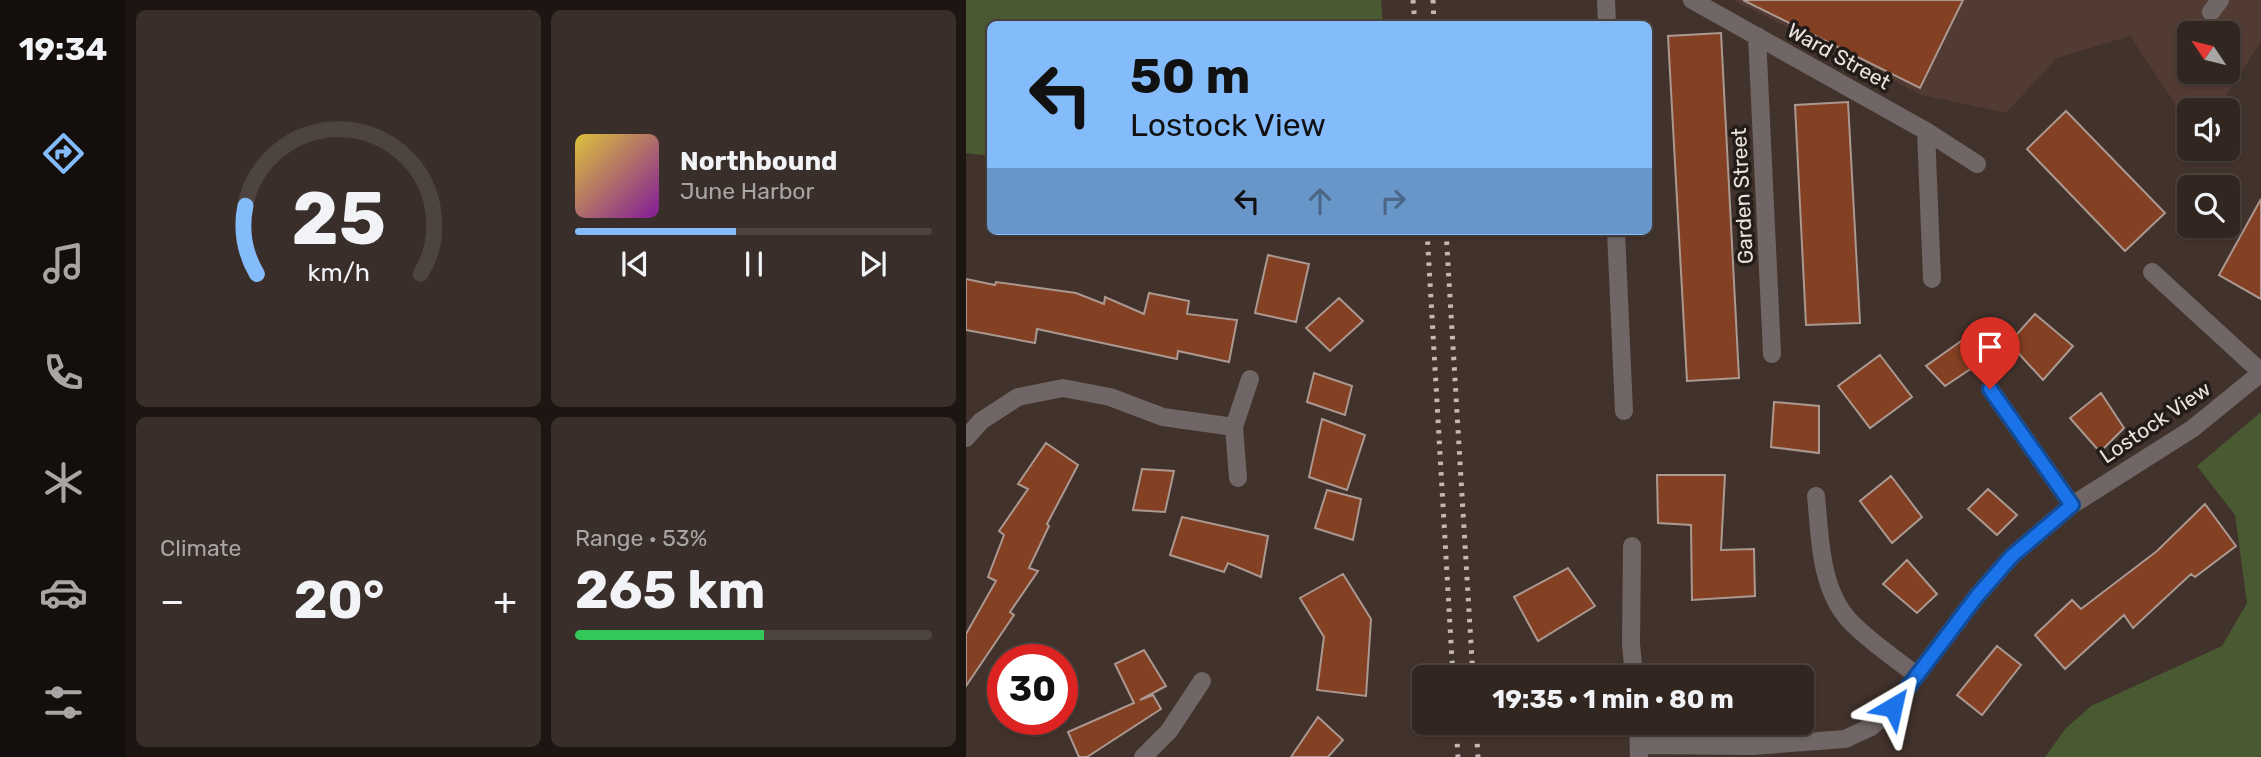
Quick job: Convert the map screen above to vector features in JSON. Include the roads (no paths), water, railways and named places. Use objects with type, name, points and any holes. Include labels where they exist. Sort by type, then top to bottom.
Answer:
[{"type":"street","points":[[1606,0],[1607,21]]},
{"type":"street","name":"Ward Street","points":[[1692,0],[1926,131],[1977,164]]},
{"type":"street","name":"Garden Street","points":[[1757,36],[1772,354]]},
{"type":"street","points":[[1926,131],[1932,279]]},
{"type":"street","points":[[1616,235],[1624,411]]},
{"type":"street","name":"Lostock View","points":[[1639,751],[1845,739],[1871,727],[1893,707],[1977,596],[2012,556],[2072,505],[2192,429],[2261,373],[2152,272]]},
{"type":"street","points":[[1238,478],[1234,427],[1250,379]]},
{"type":"street","points":[[966,438],[981,421],[1018,397],[1063,388],[1110,397],[1163,417],[1234,427]]},
{"type":"street","points":[[1990,389],[2072,505]]},
{"type":"street","points":[[1816,496],[1822,553],[1835,601],[1849,621],[1916,675]]},
{"type":"street","points":[[1632,545],[1633,665]]},
{"type":"street","points":[[1143,757],[1169,731],[1202,681]]},
{"type":"railway","points":[[1413,0],[1415,21]]},
{"type":"railway","points":[[1433,0],[1434,21]]},
{"type":"railway","points":[[1427,235],[1452,665]]},
{"type":"railway","points":[[1446,235],[1472,665]]},
{"type":"railway","points":[[1457,735],[1458,757]]},
{"type":"railway","points":[[1477,735],[1478,757]]}]
